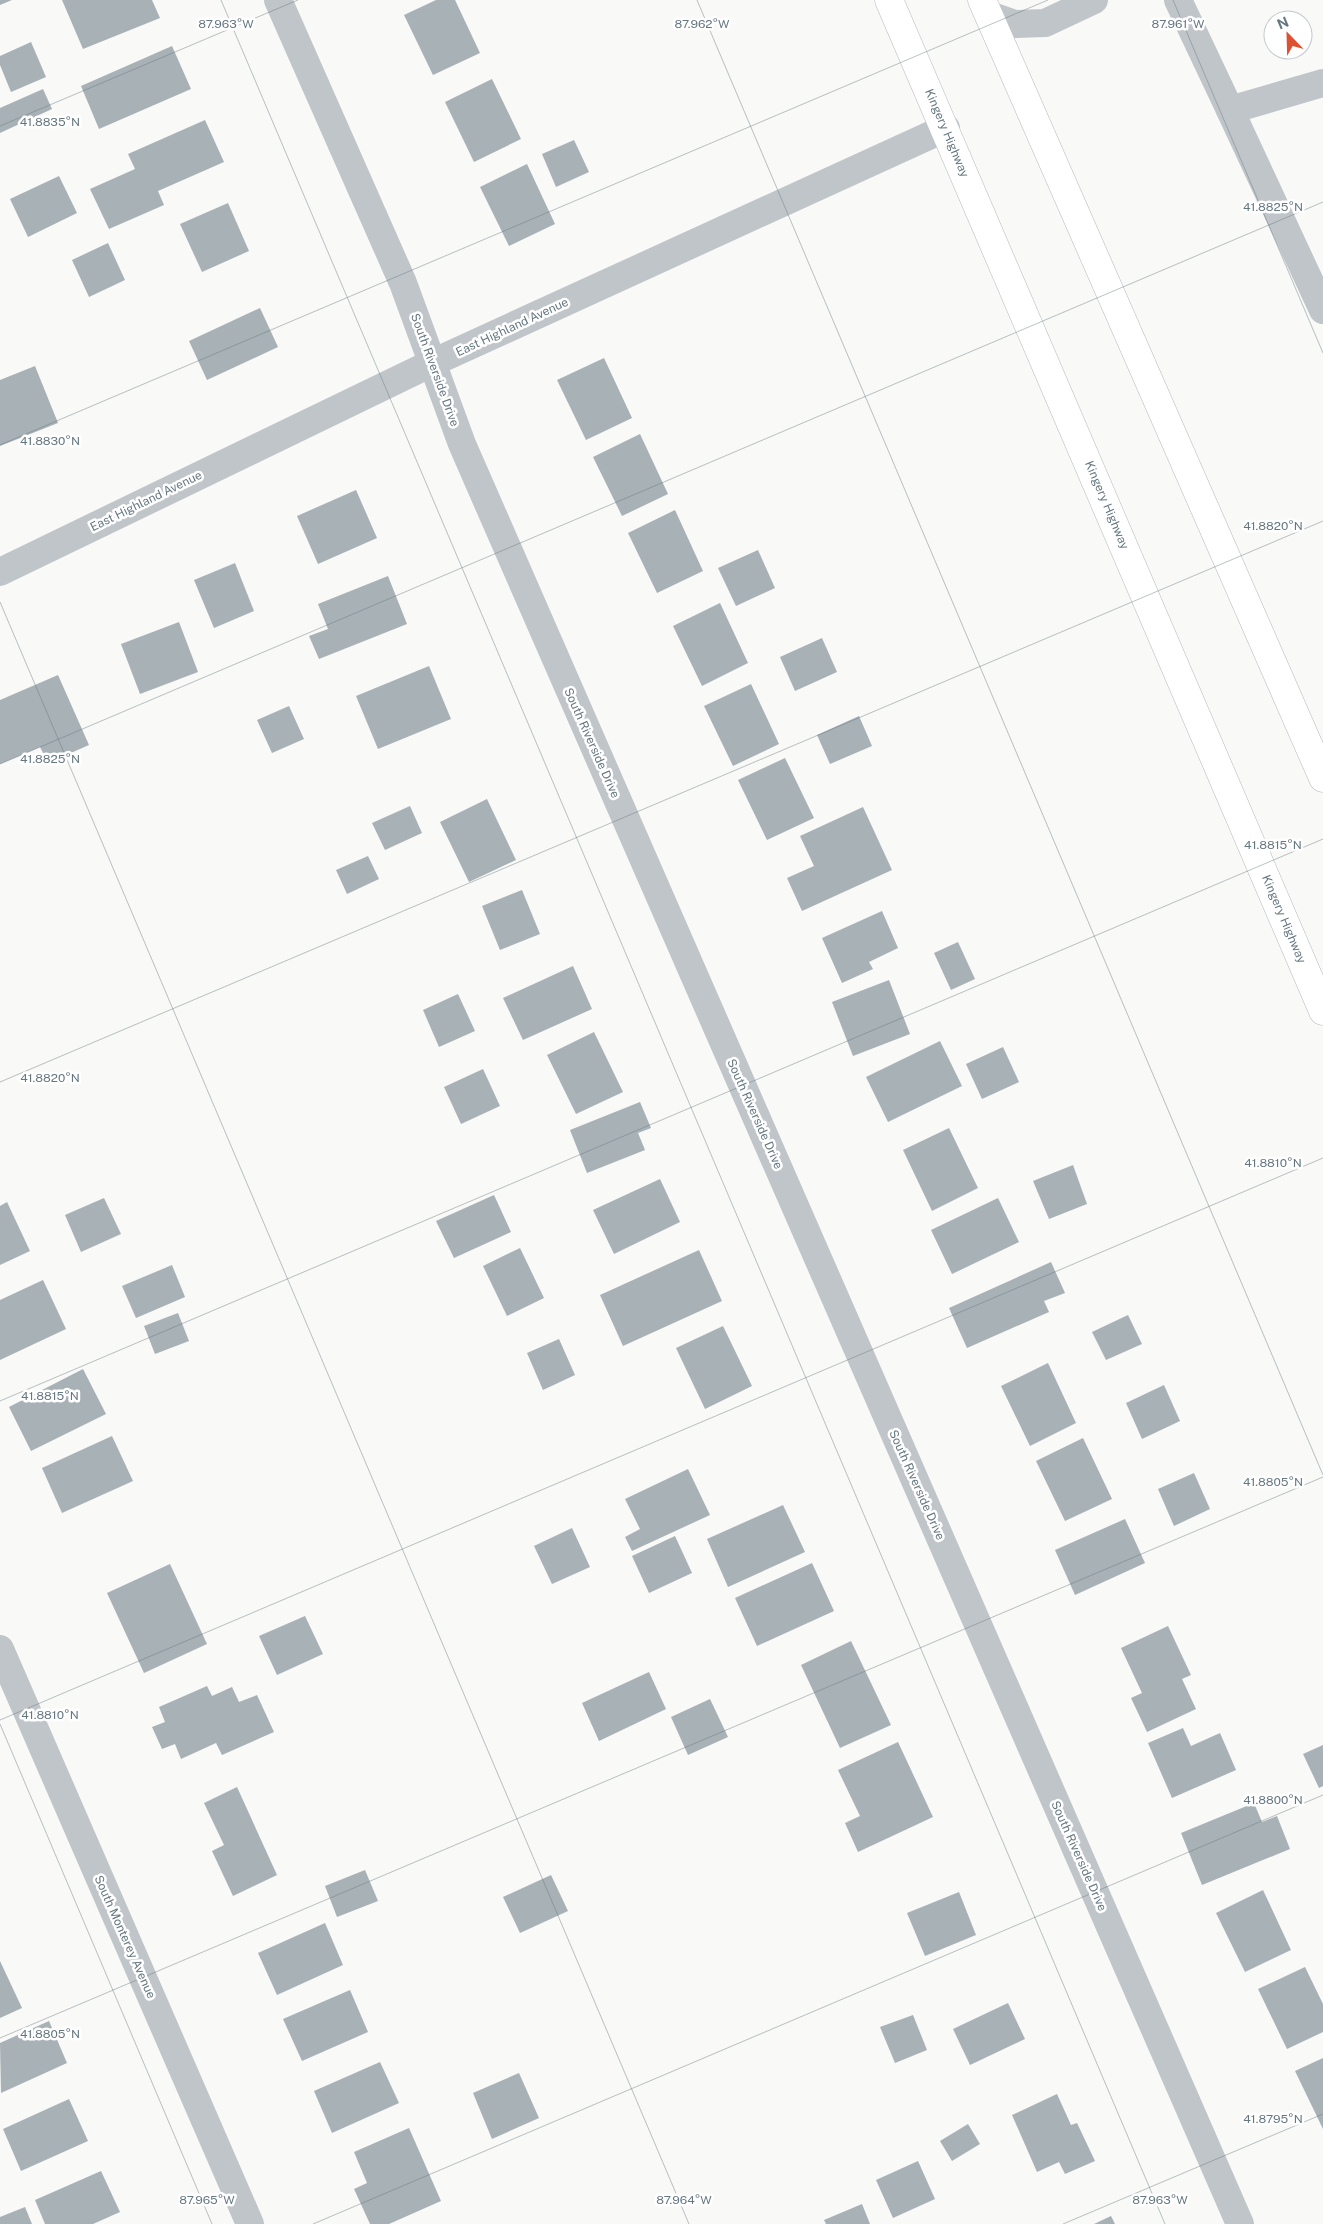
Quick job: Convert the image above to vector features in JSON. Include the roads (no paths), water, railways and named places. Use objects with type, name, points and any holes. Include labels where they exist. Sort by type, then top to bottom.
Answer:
[{"type":"highway","name":"Kingery Highway","points":[[889,0],[946,128],[1323,1011]]},
{"type":"highway","points":[[985,8],[1323,778]]},
{"type":"street","name":"South Riverside Drive","points":[[278,0],[403,283],[462,444],[1240,2224]]},
{"type":"street","points":[[985,8],[1015,24],[1045,23],[1094,0]]},
{"type":"street","points":[[1178,0],[1323,310]]},
{"type":"street","points":[[1230,110],[1323,84]]},
{"type":"street","name":"East Highland Avenue","points":[[0,572],[432,363],[946,128]]},
{"type":"street","name":"South Monterey Avenue","points":[[0,1649],[250,2224]]}]
